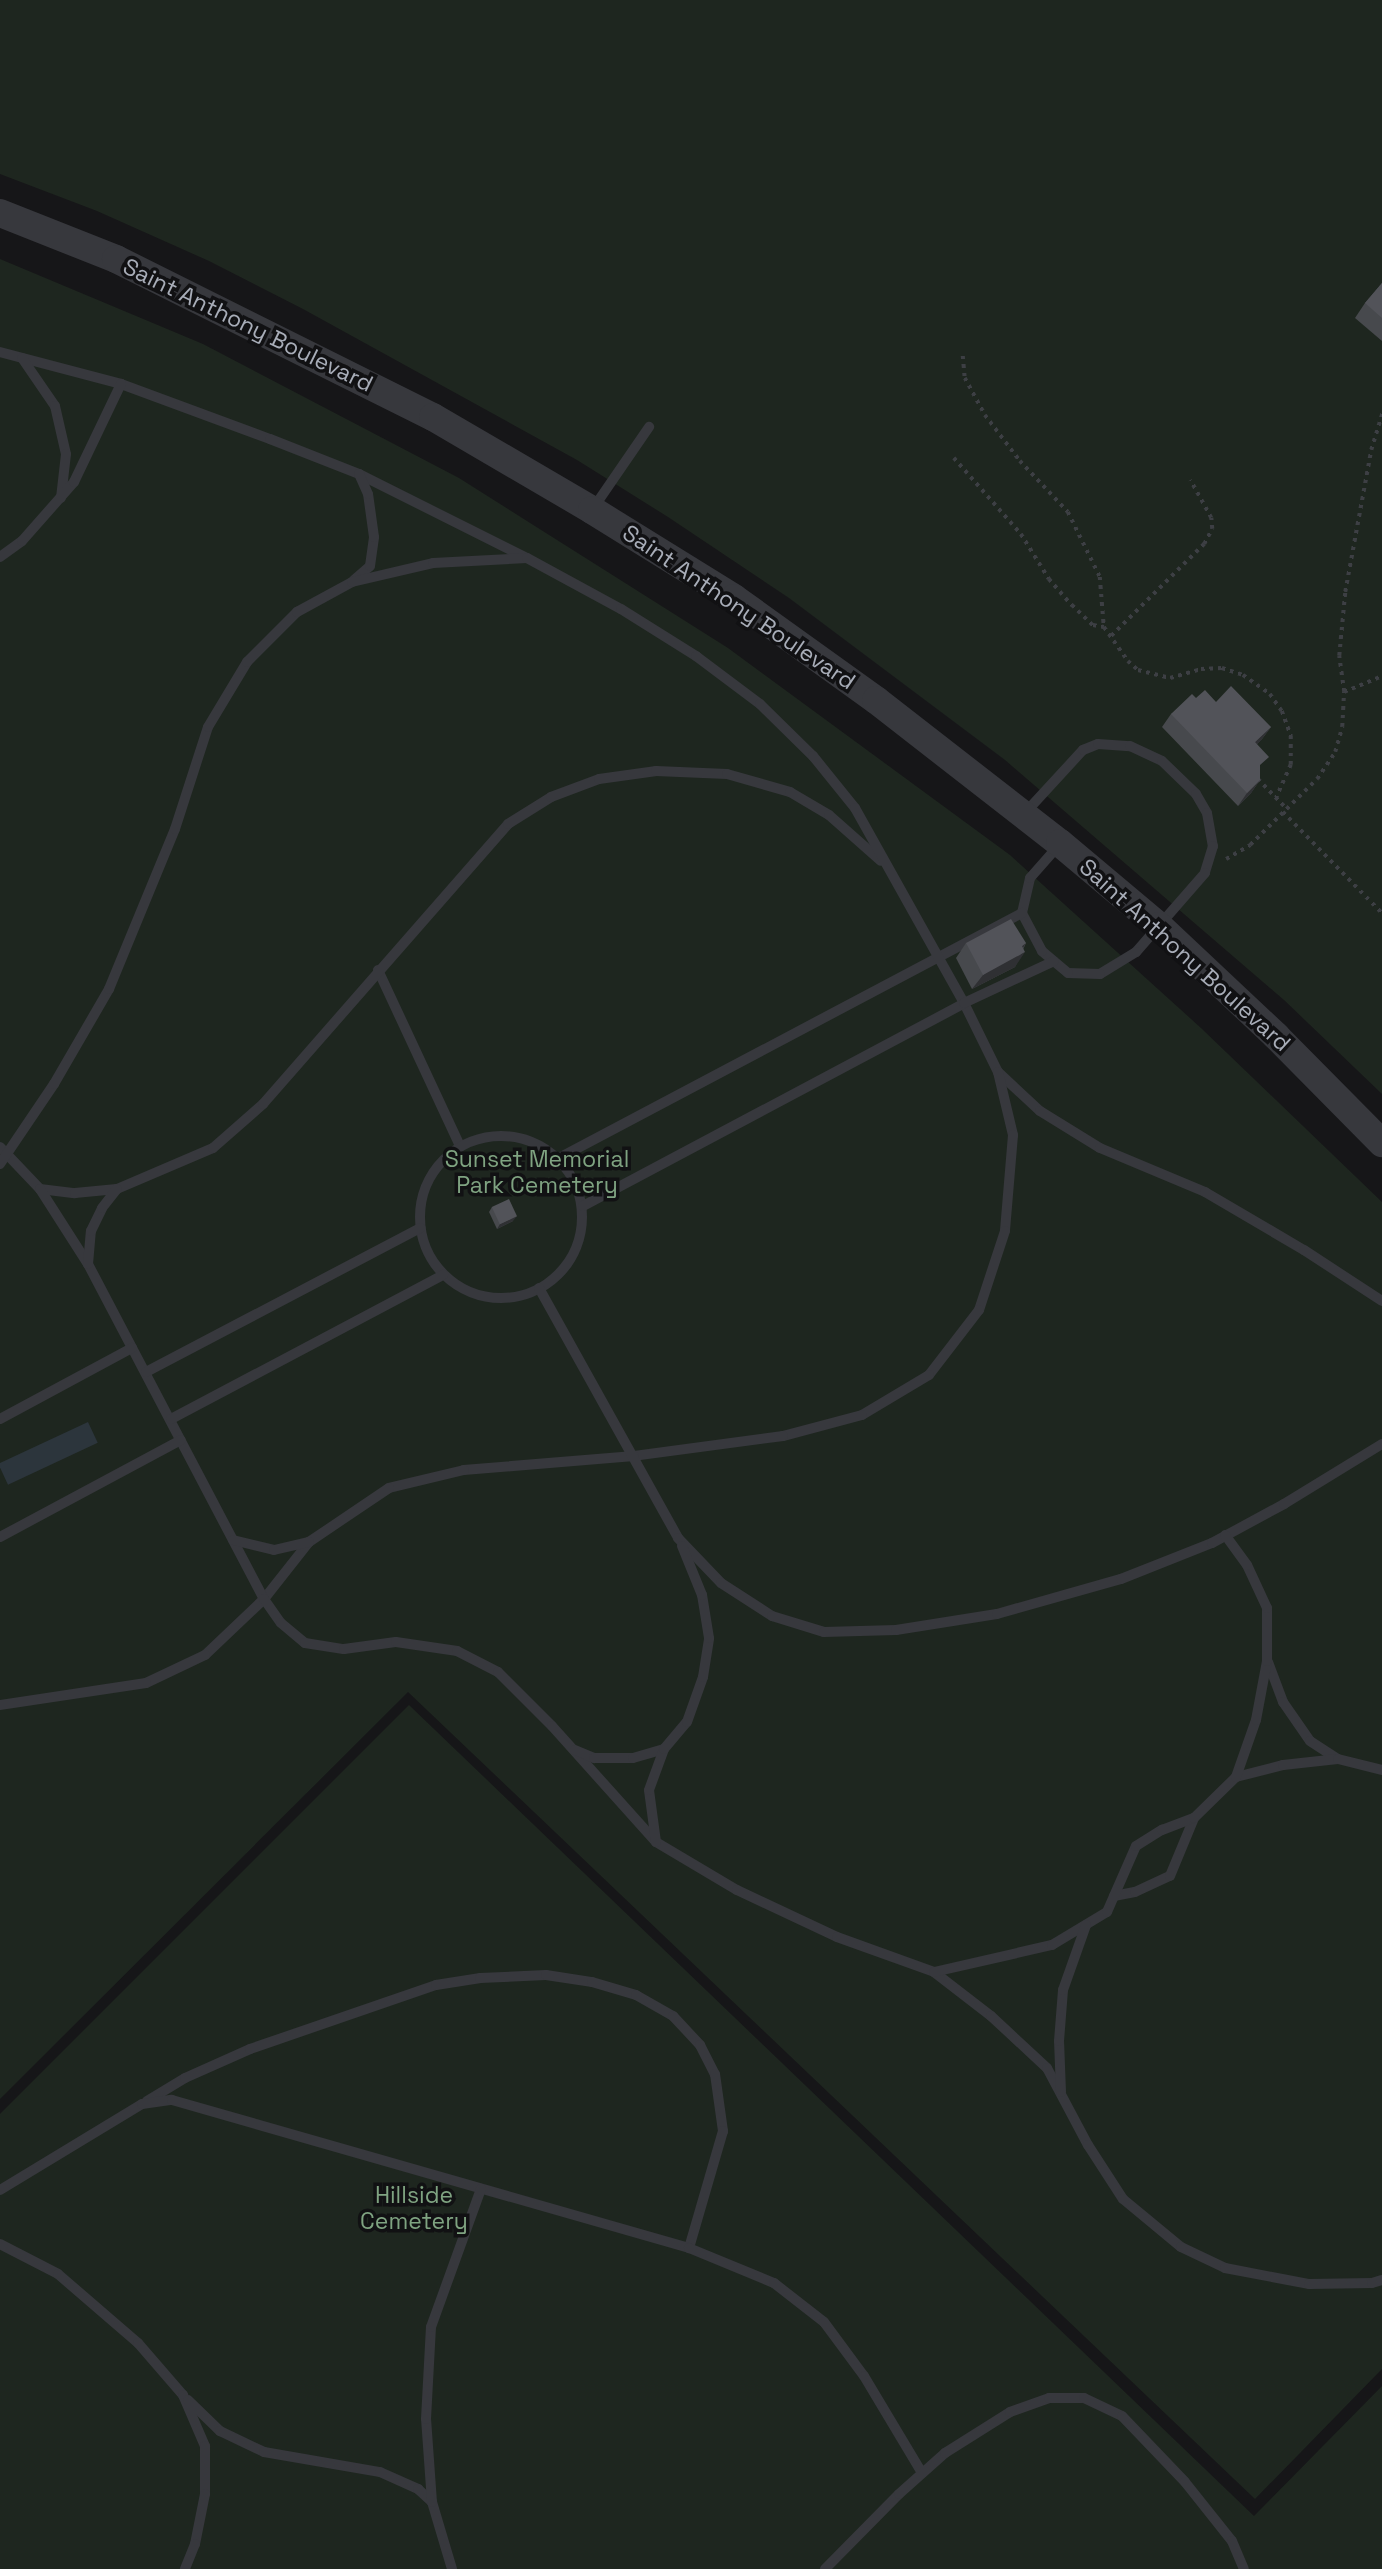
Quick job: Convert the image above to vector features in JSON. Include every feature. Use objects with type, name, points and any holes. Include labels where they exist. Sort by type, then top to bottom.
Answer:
[{"type":"street","name":"Saint Anthony Boulevard","points":[[0,213],[116,259],[276,336],[433,418],[592,510],[734,598],[876,700],[1060,843],[1158,926],[1276,1036],[1382,1143]]},
{"type":"lane","points":[[0,352],[121,384],[359,474],[527,558],[621,609],[696,656],[760,704],[813,756],[855,808],[964,1003],[998,1072],[1013,1135],[1005,1231],[979,1310],[929,1375],[862,1415],[783,1436],[634,1456],[464,1469],[389,1488],[309,1542],[264,1599],[205,1655],[146,1683],[0,1705]]},
{"type":"lane","points":[[22,358],[55,407],[66,454],[61,498]]},
{"type":"lane","points":[[0,557],[23,541],[74,482],[121,384]]},
{"type":"lane","points":[[592,510],[649,427]]},
{"type":"lane","points":[[0,1164],[9,1156],[109,989],[175,829],[208,727],[256,654],[297,612],[352,582],[370,566],[374,537],[369,494],[359,474]]},
{"type":"lane","points":[[352,582],[433,563],[527,558]]},
{"type":"lane","points":[[1024,815],[1083,750],[1098,744],[1130,746],[1162,761],[1196,794],[1212,831],[1210,862],[1136,952],[1100,974],[1068,973],[1042,951],[1021,913],[1030,878],[1060,843]]},
{"type":"lane","points":[[40,1189],[75,1193],[117,1189],[212,1148],[262,1104],[508,824],[551,797],[599,779],[656,771],[727,774],[790,792],[829,815],[888,867]]},
{"type":"lane","points":[[559,1158],[939,959],[1021,913]]},
{"type":"lane","points":[[583,1206],[964,1003],[1054,961]]},
{"type":"lane","points":[[378,970],[460,1146]]},
{"type":"lane","points":[[998,1072],[1040,1111],[1100,1149],[1205,1192],[1304,1250],[1382,1301]]},
{"type":"lane","points":[[512,1135],[548,1149],[559,1158],[576,1182],[583,1206],[582,1235],[572,1259],[555,1280],[524,1296],[485,1298],[463,1290],[443,1275],[429,1256],[420,1227],[421,1202],[430,1176],[445,1157],[476,1139],[512,1135]]},
{"type":"lane","points":[[0,1147],[40,1189],[88,1264],[264,1599],[281,1623],[305,1643],[344,1649],[396,1642],[457,1651],[498,1672],[572,1748],[656,1842],[737,1889],[837,1937],[934,1972],[991,2016],[1047,2068],[1088,2145],[1123,2199],[1181,2248],[1225,2268],[1309,2284],[1372,2283],[1382,2280]]},
{"type":"lane","points":[[88,1264],[92,1231],[102,1208],[117,1189]]},
{"type":"lane","points":[[145,1372],[420,1227]]},
{"type":"lane","points":[[171,1419],[443,1275]]},
{"type":"lane","points":[[539,1288],[678,1538],[702,1595],[709,1638],[703,1677],[688,1722],[664,1748],[649,1790],[656,1842]]},
{"type":"lane","points":[[0,1419],[132,1348]]},
{"type":"lane","points":[[0,1536],[181,1440]]},
{"type":"lane","points":[[678,1538],[721,1583],[772,1616],[824,1632],[896,1630],[997,1614],[1121,1579],[1225,1535],[1284,1504],[1380,1442]]},
{"type":"lane","points":[[1114,1896],[1135,1892],[1170,1876],[1194,1818],[1236,1777],[1256,1720],[1267,1661],[1267,1608],[1247,1565],[1225,1535]]},
{"type":"lane","points":[[233,1539],[274,1550],[309,1542]]},
{"type":"lane","points":[[1267,1661],[1283,1702],[1310,1741],[1338,1759],[1382,1770]]},
{"type":"lane","points":[[572,1748],[594,1758],[633,1758],[664,1748]]},
{"type":"lane","points":[[1236,1777],[1283,1765],[1338,1759]]},
{"type":"lane","points":[[934,1972],[1052,1945],[1086,1925],[1107,1912],[1136,1846],[1162,1830],[1194,1818]]},
{"type":"lane","points":[[1061,2095],[1059,2041],[1063,1990],[1086,1925]]},
{"type":"lane","points":[[0,2190],[186,2078],[250,2049],[436,1985],[480,1978],[546,1975],[592,1982],[636,1995],[673,2016],[700,2045],[715,2074],[723,2131],[689,2248]]},
{"type":"lane","points":[[142,2104],[172,2100],[689,2248],[774,2283],[824,2322],[864,2376],[922,2473]]},
{"type":"lane","points":[[452,2569],[432,2502],[426,2419],[431,2327],[481,2189]]},
{"type":"lane","points":[[0,2244],[58,2274],[138,2343],[183,2395],[220,2431],[264,2452],[380,2472],[418,2489],[432,2502]]},
{"type":"lane","points":[[183,2395],[205,2446],[205,2494],[195,2544],[185,2569]]},
{"type":"lane","points":[[825,2569],[945,2453],[1010,2412],[1049,2398],[1084,2398],[1122,2416],[1185,2482],[1233,2541],[1244,2569]]},
{"type":"path","points":[[963,356],[965,378],[985,415],[1020,461],[1061,503],[1096,564],[1100,576],[1104,627],[1128,661],[1145,673],[1170,678],[1201,669],[1222,668],[1243,675],[1270,694],[1282,711],[1291,736],[1291,765],[1276,798]]},
{"type":"path","points":[[1210,862],[1233,857],[1250,845],[1317,779],[1335,752],[1342,727],[1344,692],[1339,656],[1344,602],[1371,450],[1382,414]]},
{"type":"path","points":[[954,458],[1021,534],[1049,579],[1072,605],[1093,625],[1104,627]]},
{"type":"path","points":[[1111,636],[1208,537],[1211,518],[1190,480]]},
{"type":"path","points":[[1344,692],[1382,676]]},
{"type":"path","points":[[1258,779],[1382,913]]},
{"type":"green space","points":[[0,0],[1382,0],[1382,1094],[1284,1000],[1005,760],[789,598],[668,517],[577,460],[303,309],[209,261],[97,211],[0,174]]},
{"type":"green space","name":"Sunset Memorial Park Cemetery","points":[[0,259],[203,344],[459,478],[728,648],[1010,855],[1201,1028],[1382,1202],[1382,2369],[1255,2499],[408,1692],[0,2099]]},
{"type":"green space","name":"Hillside Cemetery","points":[[409,1705],[1254,2516],[1382,2386],[1382,2569],[0,2569],[0,2114]]},
{"type":"shaded area","points":[[88,1422],[98,1443],[8,1485],[0,1463]]},
{"type":"building","points":[[1382,283],[1382,318],[1365,303]]},
{"type":"building","points":[[1231,686],[1271,727],[1255,742],[1269,757],[1260,765],[1260,780],[1247,793],[1171,714],[1192,694],[1196,698],[1205,690],[1216,702]]},
{"type":"building","points":[[1011,919],[1026,943],[1022,946],[1025,952],[983,975],[966,943]]},
{"type":"building","points":[[509,1199],[517,1216],[500,1224],[492,1207]]}]
